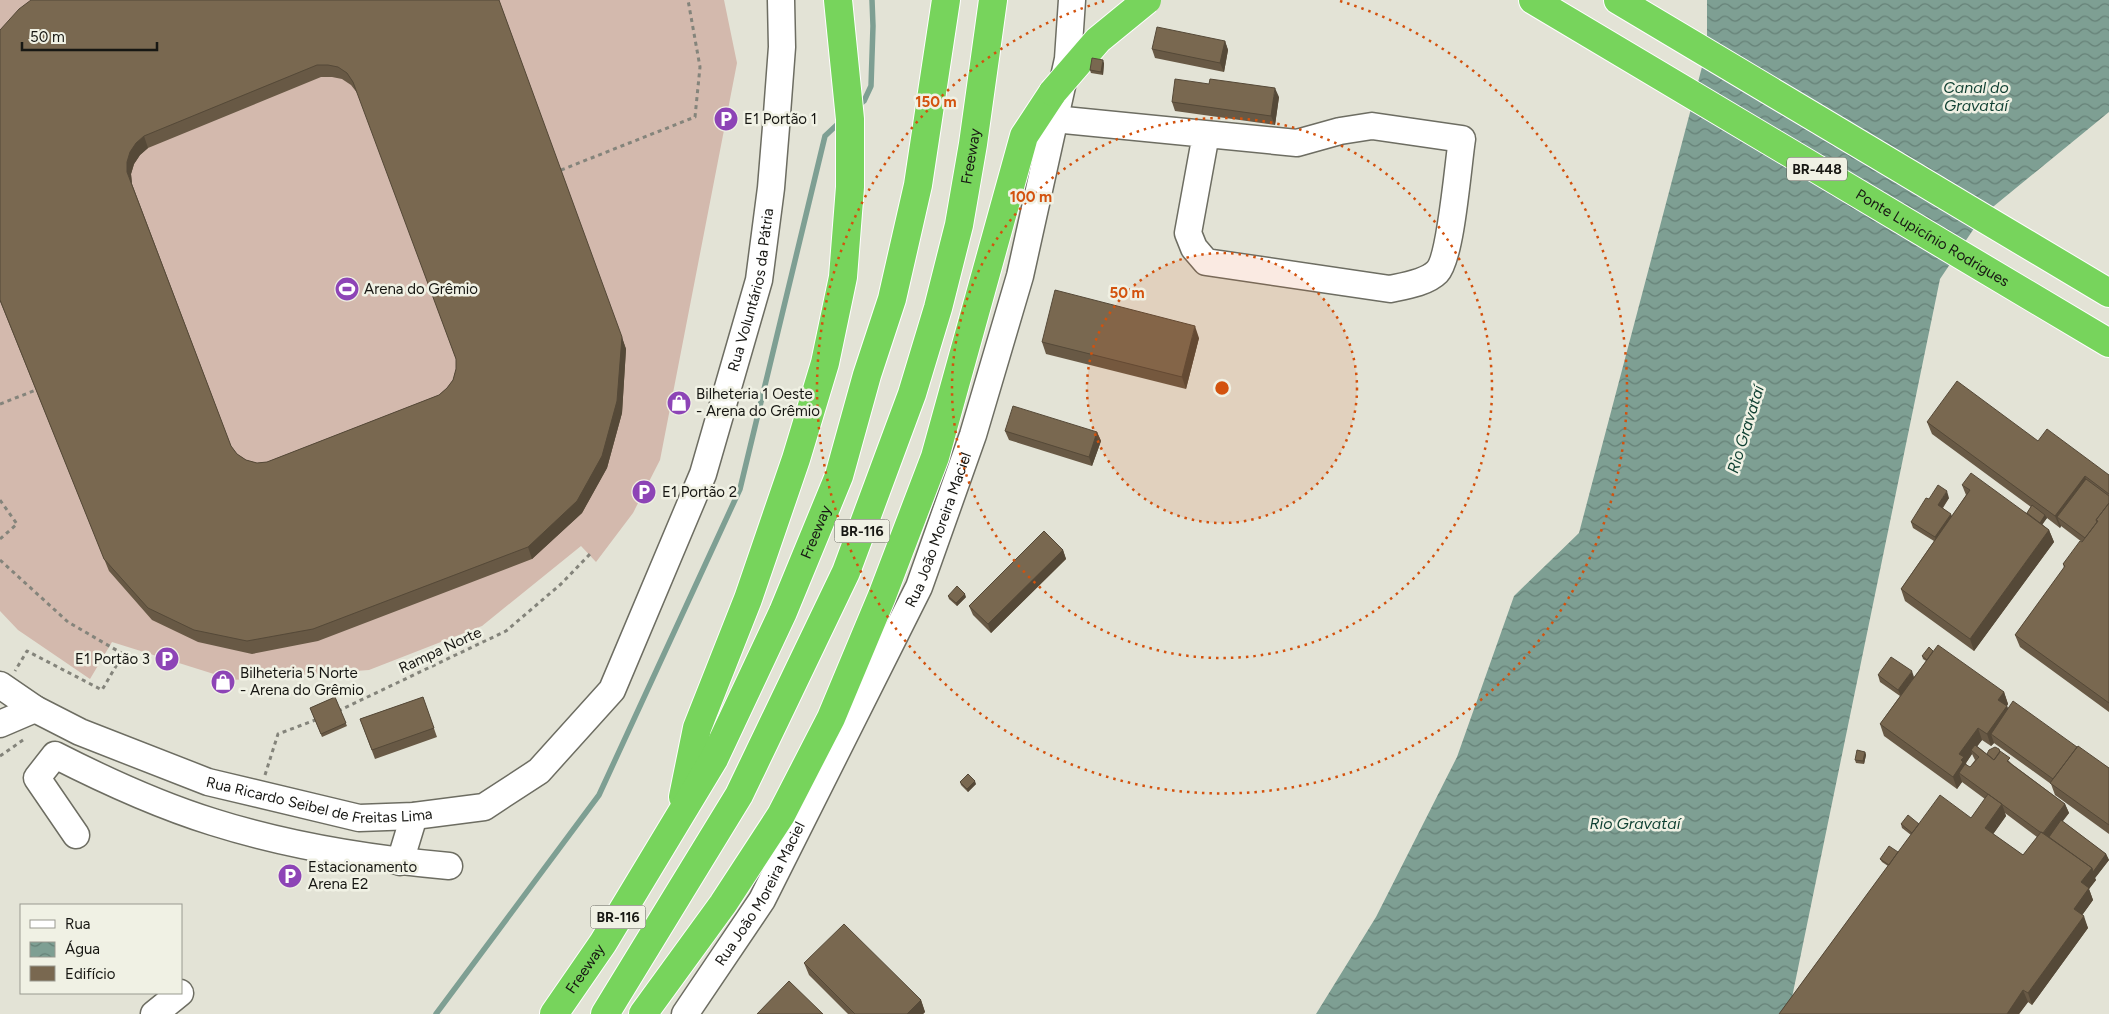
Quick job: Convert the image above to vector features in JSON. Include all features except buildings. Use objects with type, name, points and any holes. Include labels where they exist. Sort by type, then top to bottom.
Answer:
[{"type":"highway","points":[[678,818],[697,728],[748,599],[796,459],[824,362],[843,277],[850,187],[850,119],[838,0]]},
{"type":"highway","name":"Freeway","points":[[554,1014],[603,943],[714,759],[783,612],[839,476],[867,375],[892,298],[918,185],[946,0]]},
{"type":"highway","name":"Freeway","points":[[604,1014],[739,795],[846,572],[912,394],[940,299],[959,225],[973,144],[993,0]]},
{"type":"highway","points":[[643,1014],[723,904],[781,815],[831,718],[882,596],[935,457],[1024,136],[1053,92],[1098,40],[1147,0]]},
{"type":"highway","name":"Ponte Lupicínio Rodrigues","points":[[1533,0],[2105,340]]},
{"type":"highway","name":"BR-448","points":[[1618,0],[2109,293]]},
{"type":"street","name":"Rua Voluntários da Pátria","points":[[769,0],[782,47]]},
{"type":"street","name":"Rua Voluntários da Pátria","points":[[612,690],[703,474],[759,280],[771,188],[782,47],[781,0]]},
{"type":"street","name":"Rua João Moreira Maciel","points":[[685,1014],[762,900],[919,587],[973,435],[1020,276],[1068,59],[1072,0]]},
{"type":"street","points":[[1054,119],[1206,134],[1297,144],[1340,131],[1372,126],[1462,139],[1446,252],[1437,272],[1412,285],[1390,289],[1206,262],[1194,248],[1188,232],[1206,134]]},
{"type":"street","name":"Rua Ricardo Seibel de Freitas Lima","points":[[2,687],[35,709],[80,732],[208,782],[359,818],[414,816],[484,807],[539,771],[612,690]]},
{"type":"street","points":[[0,724],[35,709]]},
{"type":"street","points":[[76,835],[37,778],[55,755],[113,784],[212,822],[255,834],[400,862],[449,866]]},
{"type":"street","points":[[400,862],[414,816]]},
{"type":"street","points":[[154,1014],[179,994]]},
{"type":"path","points":[[561,170],[694,117],[700,67],[688,0]]},
{"type":"path","points":[[0,404],[36,390]]},
{"type":"path","points":[[0,500],[17,524],[0,539]]},
{"type":"path","name":"Rampa Norte","points":[[332,714],[506,631],[561,584],[590,554]]},
{"type":"path","points":[[0,560],[68,622],[123,654],[102,690],[27,651],[2,687]]},
{"type":"path","points":[[258,794],[278,734],[323,717]]},
{"type":"shaded area","name":"Arena do Grêmio","points":[[0,0],[724,0],[737,63],[660,460],[633,513],[596,562],[581,546],[482,626],[369,670],[233,680],[112,642],[90,679],[18,630],[0,611]]},
{"type":"water","name":"Rio Gravataí","points":[[1707,0],[2109,0],[2109,112],[1983,215],[1940,279],[1789,1012],[1788,1014],[1316,1014],[1376,917],[1457,757],[1514,596],[1579,533],[1707,48]]},
{"type":"waterway","points":[[858,106],[864,101],[871,86],[872,0]]},
{"type":"waterway","points":[[436,1014],[599,795],[740,489],[825,136],[841,121]]},
{"type":"place","name":"E1 Portão 1","points":[[726,119]]},
{"type":"place","name":"Arena do Grêmio","points":[[347,289]]},
{"type":"place","name":"Bilheteria 1 Oeste - Arena do Grêmio","points":[[679,403]]},
{"type":"place","name":"E1 Portão 2","points":[[644,492]]},
{"type":"place","name":"E1 Portão 3","points":[[167,659]]},
{"type":"place","name":"Bilheteria 5 Norte - Arena do Grêmio","points":[[223,682]]},
{"type":"place","name":"Estacionamento Arena E2","points":[[290,876]]},
{"type":"water label","name":"Canal do Gravataí","points":[[1976,96]]}]
